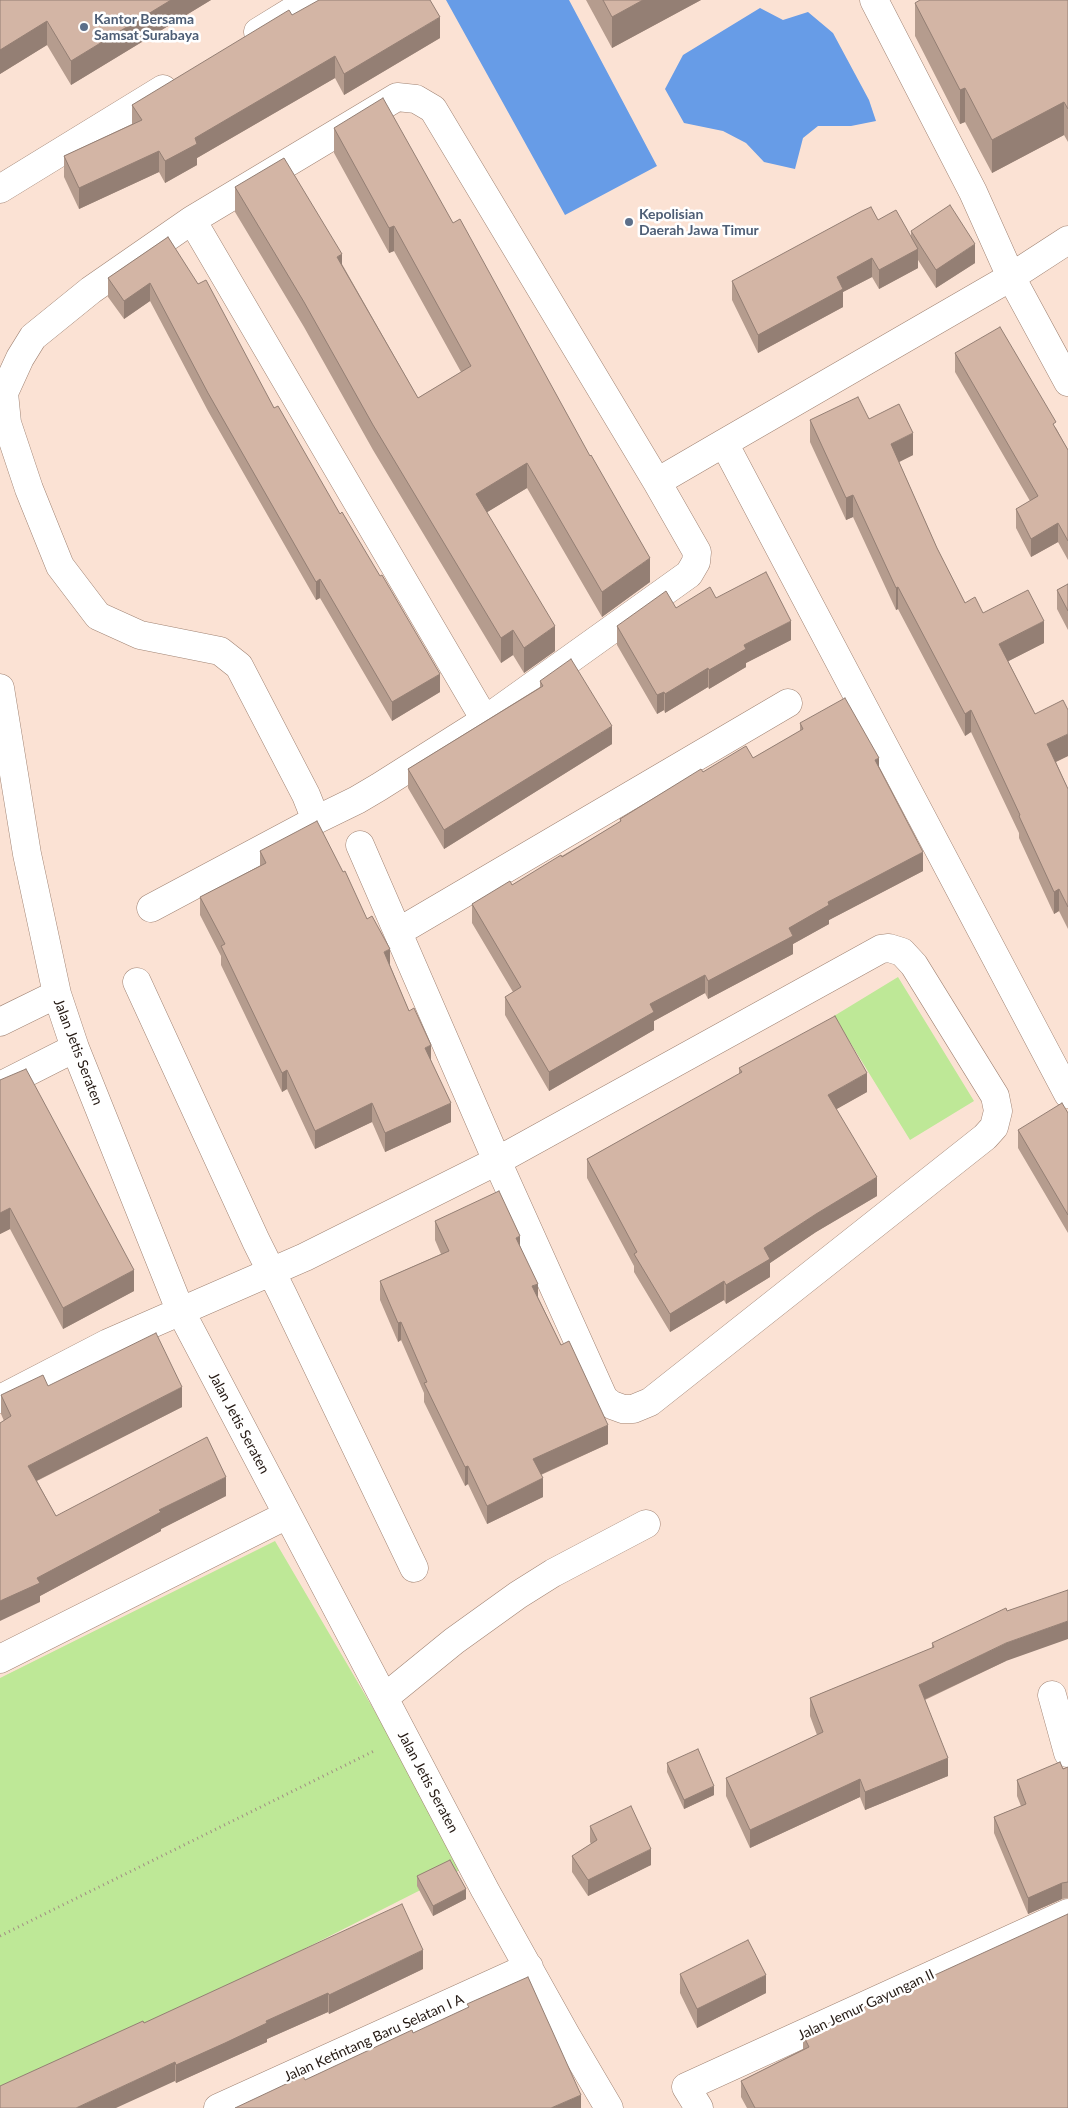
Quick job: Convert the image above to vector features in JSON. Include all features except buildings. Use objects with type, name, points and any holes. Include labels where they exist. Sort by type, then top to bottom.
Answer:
[{"type":"street","points":[[234,46],[310,0]]},
{"type":"street","points":[[874,0],[973,192],[1011,277],[1068,382]]},
{"type":"street","points":[[0,189],[184,77]]},
{"type":"street","points":[[151,908],[311,808],[358,800],[485,720],[689,574],[696,562],[697,552],[657,482],[433,109],[416,99],[397,97],[192,220],[91,290],[33,337],[20,358],[4,393],[6,423],[29,489],[60,566],[98,616],[140,635],[220,651],[239,666],[311,808]]},
{"type":"street","points":[[192,220],[485,720]]},
{"type":"street","points":[[657,482],[1011,277],[1068,240]]},
{"type":"street","points":[[724,443],[1068,1094]]},
{"type":"street","name":"Jalan Jetis Seraten","points":[[0,688],[28,854],[56,994],[75,1048],[180,1310],[485,1890],[609,2108]]},
{"type":"street","points":[[398,932],[788,703]]},
{"type":"street","points":[[0,1399],[108,1343],[305,1257],[497,1161],[880,949],[889,948],[902,952],[914,964],[995,1096],[998,1111],[994,1127],[985,1137],[650,1402],[633,1409],[623,1409],[612,1405],[604,1399],[497,1161],[360,845]]},
{"type":"street","points":[[137,982],[235,1197],[414,1568]]},
{"type":"street","points":[[0,1022],[56,994]]},
{"type":"street","points":[[0,1086],[75,1048]]},
{"type":"street","points":[[0,1659],[287,1515]]},
{"type":"street","points":[[384,1698],[420,1668],[518,1595],[553,1573],[646,1524]]},
{"type":"street","points":[[1052,1695],[1068,1753]]},
{"type":"street","name":"Jalan Jemur Gayungan II","points":[[699,2108],[686,2087],[1068,1913]]},
{"type":"street","name":"Jalan Ketintang Baru Selatan I A","points":[[218,2108],[529,1967]]},
{"type":"path","points":[[0,1936],[370,1753]]},
{"type":"green space","points":[[898,977],[974,1101],[910,1140],[834,1016]]},
{"type":"green space","points":[[275,1541],[466,1867],[0,2103],[0,1678]]},
{"type":"water","points":[[446,0],[569,0],[657,166],[565,215]]},
{"type":"water","points":[[760,8],[783,20],[808,12],[833,33],[869,100],[876,121],[851,126],[818,126],[803,138],[795,169],[764,162],[746,143],[723,131],[684,123],[665,89],[683,55]]},
{"type":"place","name":"Kantor Bersama Samsat Surabaya","points":[[84,27]]},
{"type":"place","name":"Kepolisian Daerah Jawa Timur","points":[[629,222]]}]
